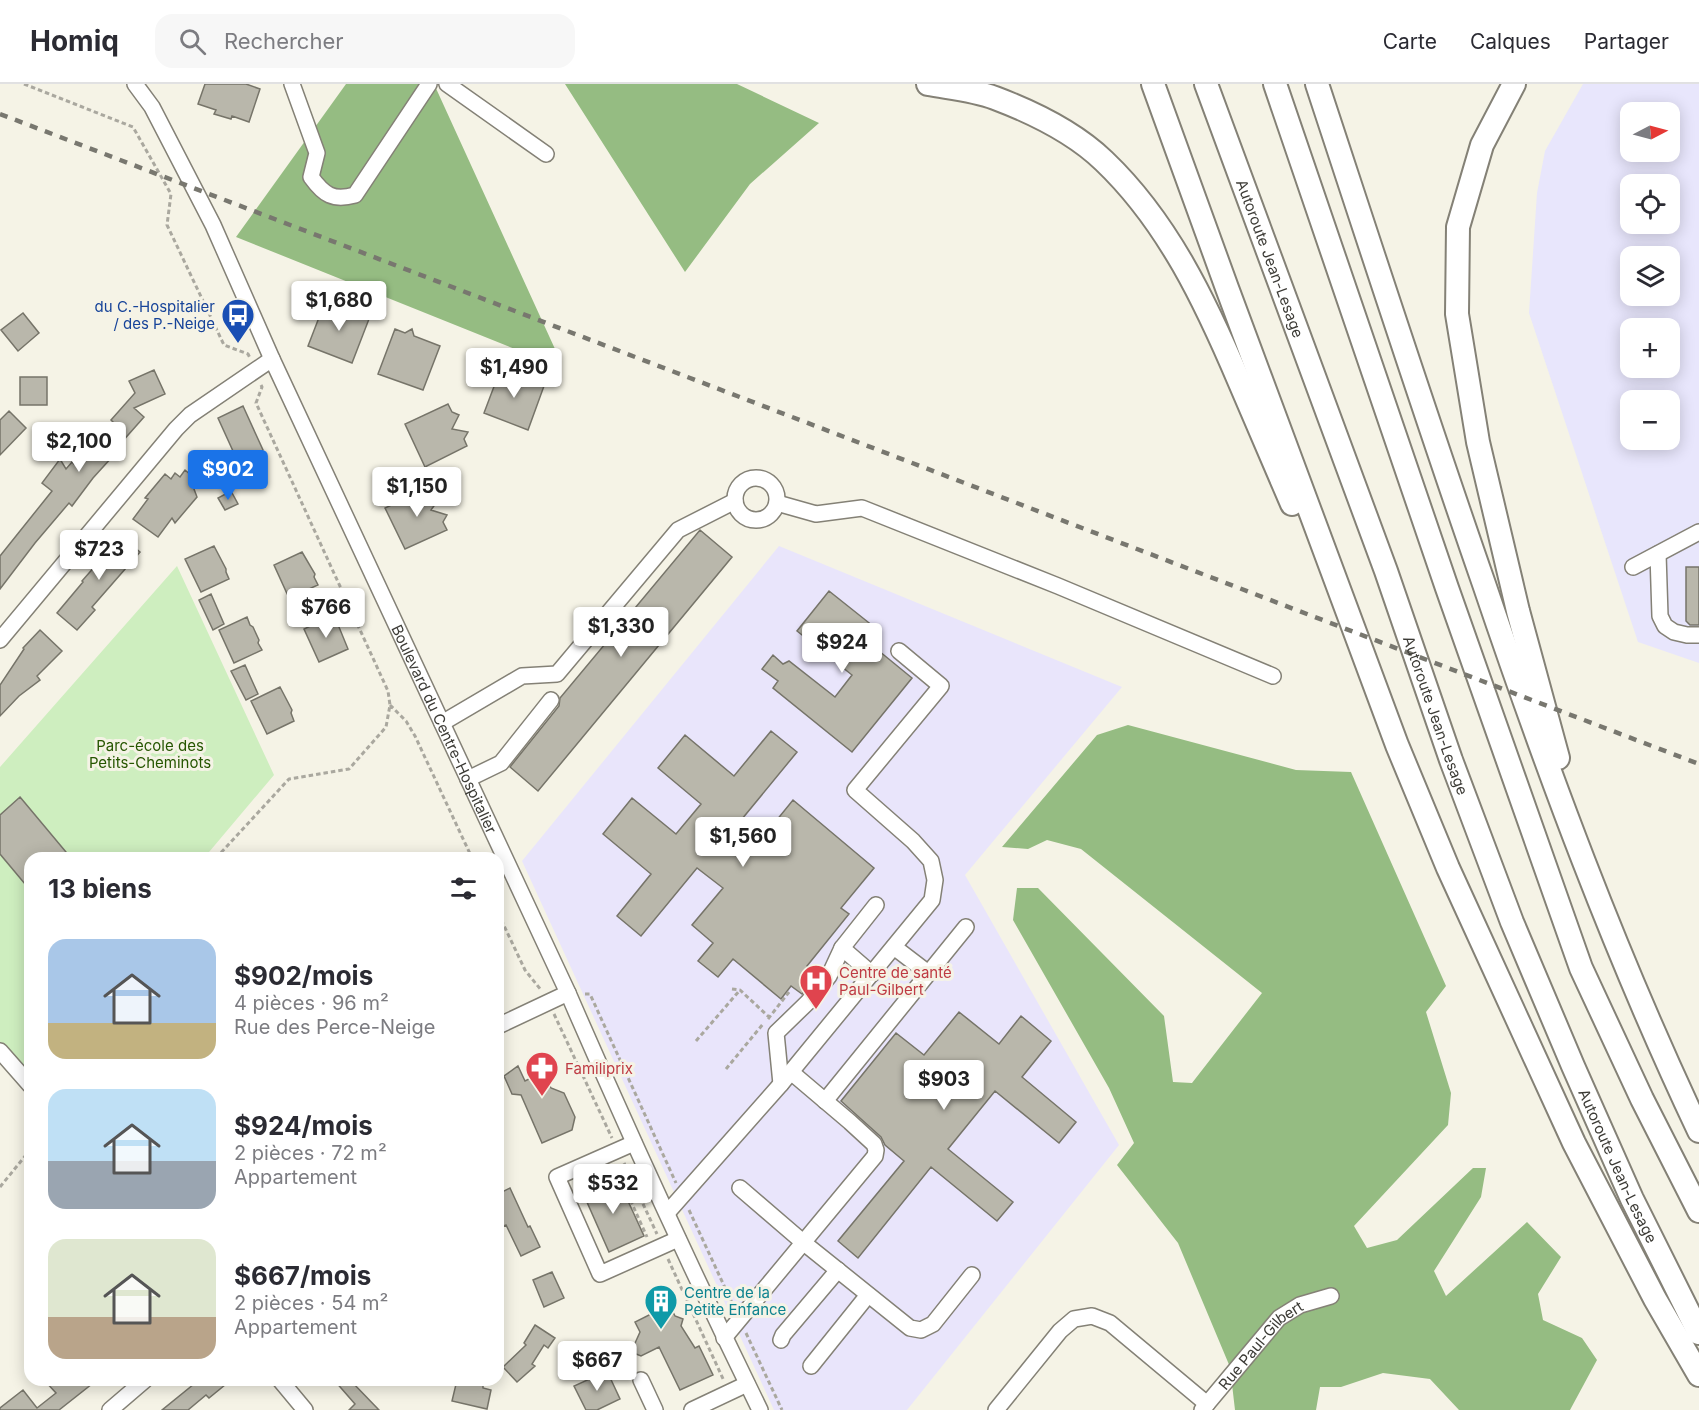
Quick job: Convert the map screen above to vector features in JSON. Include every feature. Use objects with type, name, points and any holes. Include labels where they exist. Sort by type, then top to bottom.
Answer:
[{"type":"highway","points":[[928,84],[993,97],[1065,132],[1103,160],[1138,198],[1176,252],[1211,316],[1448,868],[1574,1143],[1655,1299],[1699,1375]]},
{"type":"highway","points":[[1153,84],[1397,746]]},
{"type":"highway","name":"Autoroute Jean-Lesage","points":[[1206,84],[1378,549],[1451,760],[1512,922],[1628,1189],[1699,1333]]},
{"type":"highway","points":[[1275,84],[1447,588],[1581,968],[1642,1099],[1699,1211]]},
{"type":"highway","points":[[1317,84],[1429,426],[1535,735],[1591,881],[1664,1058],[1699,1131]]},
{"type":"highway","points":[[1514,84],[1482,145],[1458,227],[1457,314],[1478,442],[1518,611],[1591,881]]},
{"type":"street","name":"Boulevard du Centre-Hospitalier","points":[[135,84],[152,107],[213,225],[272,359],[502,852]]},
{"type":"street","points":[[292,84],[317,153],[311,177],[319,188],[334,197],[343,199],[355,195],[429,84]]},
{"type":"street","points":[[447,84],[546,154]]},
{"type":"street","points":[[0,640],[176,429],[190,415],[272,359]]},
{"type":"street","points":[[751,478],[764,479],[774,488],[777,503],[768,517],[755,520],[742,515],[738,510],[735,501],[736,491],[740,485],[751,478]]},
{"type":"street","points":[[442,723],[522,676],[557,674],[678,530],[735,501]]},
{"type":"street","points":[[777,503],[816,514],[862,508],[1058,586],[1273,676]]},
{"type":"street","points":[[1633,567],[1699,532]]},
{"type":"street","points":[[1658,554],[1660,616],[1665,626],[1674,632],[1699,635]]},
{"type":"street","points":[[667,1213],[786,1078],[932,900],[935,880],[931,861],[913,841],[855,790],[941,686],[899,651]]},
{"type":"street","points":[[468,779],[501,763],[551,700]]},
{"type":"street","name":"Boulevard du Centre-Hospitalier","points":[[504,856],[678,1239],[760,1410]]},
{"type":"street","points":[[724,1338],[874,1156],[876,1150],[874,1144],[825,1101],[786,1078],[776,1033],[808,1002],[829,976],[842,948],[876,905]]},
{"type":"street","points":[[825,1101],[966,927]]},
{"type":"street","points":[[894,947],[928,973]]},
{"type":"street","points":[[842,948],[872,974]]},
{"type":"street","points":[[504,1023],[568,993]]},
{"type":"street","points":[[0,1051],[24,1078]]},
{"type":"street","points":[[634,1143],[557,1177],[600,1274],[678,1239]]},
{"type":"street","points":[[740,1188],[910,1328],[921,1330],[933,1324],[972,1275]]},
{"type":"street","points":[[781,1340],[838,1270]]},
{"type":"street","points":[[810,1366],[868,1295]]},
{"type":"street","name":"Rue Paul-Gilbert","points":[[1205,1407],[1279,1318],[1300,1305],[1331,1296]]},
{"type":"street","points":[[996,1410],[1060,1331],[1074,1319],[1092,1316],[1110,1323],[1205,1407]]},
{"type":"street","points":[[641,1380],[655,1410]]},
{"type":"street","points":[[692,1410],[747,1384]]},
{"type":"street","points":[[110,1410],[138,1386]]},
{"type":"street","points":[[284,1386],[305,1410]]},
{"type":"path","points":[[24,84],[133,127],[171,194],[167,225],[224,345],[248,354],[262,387],[256,403],[387,692],[390,705],[386,727],[349,769],[289,779],[222,852]]},
{"type":"path","points":[[390,705],[406,721],[415,736],[469,852]]},
{"type":"path","points":[[732,989],[740,990],[769,1017],[776,1033]]},
{"type":"path","points":[[696,1041],[740,990]]},
{"type":"path","points":[[726,1068],[789,992]]},
{"type":"path","points":[[0,1187],[24,1157]]},
{"type":"path","points":[[612,1161],[649,1240]]},
{"type":"shaded area","points":[[1583,84],[1699,84],[1699,663],[1638,642],[1529,313],[1537,193],[1545,151]]},
{"type":"shaded area","name":"Centre de santé Paul-Gilbert","points":[[779,546],[1122,687],[965,875],[1119,1145],[907,1410],[774,1410],[522,861]]},
{"type":"green space","points":[[346,84],[434,84],[555,349],[555,365],[236,237]]},
{"type":"green space","points":[[565,84],[737,84],[819,123],[750,184],[685,272]]},
{"type":"green space","name":"Parc-école des Petits-Cheminots","points":[[177,566],[274,775],[209,852],[24,852],[24,1070],[21,1074],[0,1049],[0,767]]},
{"type":"green space","points":[[1128,725],[1296,770],[1351,772],[1446,986],[1426,1012],[1451,1093],[1448,1125],[1354,1226],[1367,1248],[1397,1240],[1473,1168],[1486,1168],[1481,1197],[1434,1271],[1446,1296],[1527,1222],[1561,1257],[1538,1294],[1543,1320],[1582,1338],[1597,1360],[1570,1410],[1459,1410],[1430,1379],[1383,1373],[1341,1387],[1320,1387],[1316,1410],[1235,1410],[1230,1367],[1178,1243],[1117,1165],[1134,1143],[1109,1088],[1013,920],[1017,888],[1038,888],[1164,1016],[1173,1082],[1192,1083],[1262,993],[1081,849],[1047,840],[1028,849],[1002,847],[1097,735]]},
{"type":"building","points":[[205,84],[246,84],[260,89],[249,122],[232,116],[231,119],[214,114],[216,110],[198,104]]},
{"type":"building","points":[[325,302],[343,306],[346,316],[360,309],[362,316],[369,319],[352,363],[308,346]]},
{"type":"building","points":[[23,313],[39,333],[18,351],[1,330]]},
{"type":"building","points":[[395,329],[405,333],[412,329],[414,336],[440,346],[423,390],[378,374]]},
{"type":"building","points":[[501,368],[517,370],[521,383],[536,375],[536,383],[544,386],[528,430],[484,413]]},
{"type":"building","points":[[154,370],[165,394],[134,408],[144,417],[72,506],[69,503],[35,543],[0,589],[0,556],[52,491],[42,483],[60,459],[66,469],[72,462],[74,464],[113,422],[111,420],[135,393],[129,381]]},
{"type":"building","points":[[20,377],[47,377],[47,405],[20,405]]},
{"type":"building","points":[[448,404],[452,412],[459,415],[452,429],[468,432],[464,439],[467,446],[425,467],[405,424]]},
{"type":"building","points":[[243,406],[263,450],[238,462],[218,418]]},
{"type":"building","points":[[9,411],[26,428],[0,455],[0,420]]},
{"type":"building","points":[[185,470],[199,482],[194,489],[197,497],[175,523],[172,518],[158,537],[133,519],[148,499],[145,498],[165,474],[171,479],[175,473],[180,477]]},
{"type":"building","points":[[427,488],[430,495],[439,499],[431,510],[447,515],[443,522],[447,530],[405,549],[385,508]]},
{"type":"building","points":[[231,491],[238,504],[225,510],[218,498]]},
{"type":"building","points":[[700,530],[732,557],[538,791],[510,767],[559,706],[560,698]]},
{"type":"building","points":[[118,533],[140,552],[92,607],[95,610],[77,630],[57,613],[104,556],[101,554]]},
{"type":"building","points":[[214,546],[229,579],[201,592],[185,559]]},
{"type":"building","points":[[302,552],[315,574],[318,585],[289,598],[274,565]]},
{"type":"building","points":[[1686,567],[1699,567],[1699,625],[1690,625],[1686,621]]},
{"type":"building","points":[[829,591],[878,630],[868,642],[912,678],[852,752],[773,688],[778,681],[762,669],[773,655],[783,664],[789,661],[835,697],[852,675],[797,631]]},
{"type":"building","points":[[211,594],[224,624],[213,630],[199,600]]},
{"type":"building","points":[[247,617],[262,650],[234,663],[219,630]]},
{"type":"building","points":[[329,617],[334,619],[339,627],[348,649],[319,662],[304,629]]},
{"type":"building","points":[[40,630],[62,651],[37,676],[40,680],[19,696],[0,716],[0,685],[23,648]]},
{"type":"building","points":[[245,665],[258,694],[246,700],[231,671]]},
{"type":"building","points":[[280,687],[292,710],[294,721],[267,734],[251,701]]},
{"type":"building","points":[[771,731],[797,752],[742,819],[763,837],[793,800],[874,868],[841,908],[849,914],[807,966],[817,975],[802,994],[791,986],[781,999],[733,959],[718,977],[698,961],[713,943],[692,925],[723,888],[697,868],[641,936],[617,916],[651,874],[603,834],[632,798],[676,834],[701,804],[658,768],[685,735],[734,776]]},
{"type":"building","points":[[20,797],[66,852],[24,852],[24,883],[0,854],[0,815]]},
{"type":"building","points":[[959,1012],[999,1044],[1021,1016],[1051,1041],[1022,1077],[1076,1122],[1059,1143],[995,1091],[948,1149],[1013,1202],[997,1221],[931,1167],[858,1258],[838,1241],[904,1161],[841,1101],[896,1033],[924,1055]]},
{"type":"building","points":[[518,1066],[525,1081],[539,1074],[546,1078],[551,1088],[564,1093],[575,1117],[572,1130],[542,1143],[521,1095],[512,1094],[504,1076]]},
{"type":"building","points":[[617,1177],[644,1236],[609,1252],[583,1193]]},
{"type":"building","points":[[510,1188],[540,1247],[521,1256],[506,1225],[504,1226],[504,1191]]},
{"type":"building","points":[[552,1272],[564,1298],[544,1307],[533,1280]]},
{"type":"building","points":[[671,1308],[675,1316],[683,1319],[681,1326],[695,1348],[699,1346],[713,1375],[680,1390],[659,1347],[641,1356],[631,1352],[640,1332],[635,1322],[655,1312],[657,1315]]},
{"type":"building","points":[[535,1325],[555,1338],[548,1348],[544,1345],[532,1364],[535,1366],[517,1382],[504,1366],[526,1345],[524,1343]]},
{"type":"building","points":[[607,1371],[620,1399],[597,1410],[586,1410],[574,1386]]},
{"type":"building","points":[[50,1386],[89,1386],[59,1410],[0,1410],[23,1390],[37,1408],[56,1393]]},
{"type":"building","points":[[192,1386],[224,1386],[209,1398],[206,1395],[188,1410],[162,1410]]},
{"type":"building","points":[[339,1386],[356,1386],[379,1410],[349,1410],[355,1404]]},
{"type":"building","points":[[456,1386],[483,1386],[491,1390],[487,1409],[452,1401]]},
{"type":"railway","points":[[0,114],[1699,764]]},
{"type":"place","name":"du C.-Hospitalier / des P.-Neige","points":[[238,344]]},
{"type":"place","name":"Centre de santé Paul-Gilbert","points":[[816,1010]]},
{"type":"place","name":"Familiprix","points":[[542,1097]]},
{"type":"place","name":"Centre de la Petite Enfance","points":[[661,1330]]}]
